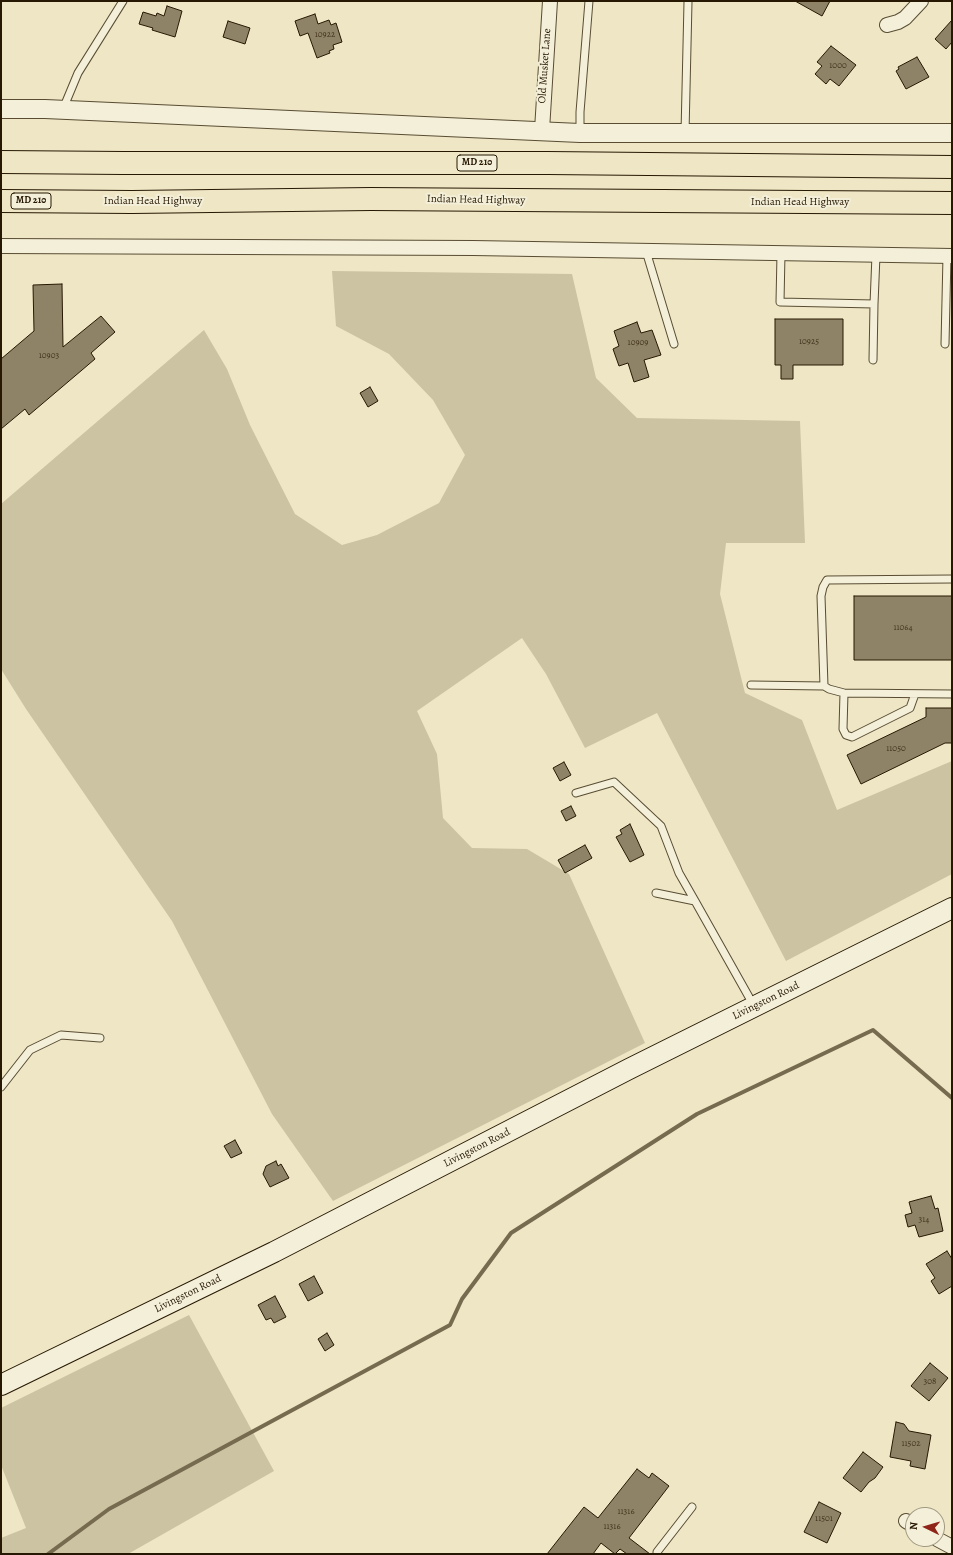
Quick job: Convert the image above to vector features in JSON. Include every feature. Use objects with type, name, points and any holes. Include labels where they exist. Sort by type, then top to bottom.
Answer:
[{"type":"highway","name":"MD 210","points":[[1,162],[123,164],[548,164],[952,167]]},
{"type":"highway","name":"Indian Head Highway","points":[[1,201],[132,202],[372,199],[952,204]]},
{"type":"main road","name":"Livingston Road","points":[[1,1385],[274,1252],[629,1069],[952,908]]},
{"type":"street","name":"Old Musket Lane","points":[[542,130],[550,1]]},
{"type":"street","points":[[887,25],[905,18],[922,1]]},
{"type":"street","points":[[1,109],[63,109],[542,130],[580,133],[952,132]]},
{"type":"street","points":[[1,246],[465,248],[950,256]]},
{"type":"lane","points":[[63,109],[78,73],[123,1]]},
{"type":"lane","points":[[580,133],[580,112],[590,1]]},
{"type":"lane","points":[[685,133],[688,2]]},
{"type":"lane","points":[[646,251],[674,344]]},
{"type":"lane","points":[[781,254],[780,302],[874,304]]},
{"type":"lane","points":[[874,360],[876,255]]},
{"type":"lane","points":[[945,344],[950,256]]},
{"type":"lane","points":[[824,686],[821,596],[823,587],[828,580],[952,579]]},
{"type":"lane","points":[[752,685],[824,686],[844,693],[952,694]]},
{"type":"lane","points":[[844,693],[843,729],[846,735],[852,737],[910,708],[915,694]]},
{"type":"lane","points":[[576,793],[614,782],[661,826],[679,873],[754,1006]]},
{"type":"lane","points":[[656,893],[695,901]]},
{"type":"lane","points":[[1,1087],[30,1050],[61,1036],[100,1038]]},
{"type":"lane","points":[[657,1554],[692,1507]]},
{"type":"shaded area","points":[[332,271],[572,274],[596,378],[637,418],[800,421],[805,543],[726,543],[720,594],[745,693],[802,720],[837,810],[952,761],[952,874],[786,961],[657,713],[585,748],[546,674],[522,638],[417,711],[437,754],[443,818],[472,848],[527,849],[569,874],[645,1043],[333,1201],[272,1114],[172,921],[26,709],[1,669],[1,504],[204,330],[227,369],[250,425],[295,514],[342,545],[377,535],[439,503],[465,455],[433,400],[389,354],[336,326]]},
{"type":"shaded area","points":[[189,1315],[274,1471],[128,1554],[1,1554],[1,1538],[26,1528],[1,1465],[1,1408]]},
{"type":"building","points":[[795,1],[830,1],[822,16]]},
{"type":"building","points":[[167,6],[182,11],[175,37],[152,30],[153,28],[139,24],[143,12],[156,16],[157,13],[164,16]]},
{"type":"building","points":[[315,14],[318,24],[329,20],[331,25],[336,23],[342,42],[333,45],[334,49],[329,51],[330,53],[317,58],[308,33],[300,36],[295,21]]},
{"type":"building","points":[[952,20],[952,42],[946,49],[935,39]]},
{"type":"building","points":[[228,21],[250,28],[245,44],[223,37]]},
{"type":"building","points":[[831,46],[856,65],[839,86],[830,79],[826,84],[815,74],[822,66],[817,62]]},
{"type":"building","points":[[917,57],[929,77],[906,89],[896,71],[899,69],[898,67]]},
{"type":"building","points":[[62,284],[63,347],[101,316],[115,332],[91,353],[95,359],[29,415],[25,409],[1,429],[1,359],[34,331],[33,285]]},
{"type":"building","points":[[775,319],[843,319],[843,365],[793,365],[793,379],[781,379],[781,365],[775,365]]},
{"type":"building","points":[[637,322],[641,333],[652,330],[661,355],[644,360],[649,377],[634,382],[628,363],[619,366],[613,349],[619,346],[614,331]]},
{"type":"building","points":[[370,387],[378,401],[368,407],[360,393]]},
{"type":"building","points":[[854,596],[952,596],[952,660],[854,660]]},
{"type":"building","points":[[926,708],[952,708],[952,743],[945,743],[861,784],[847,755],[926,717]]},
{"type":"building","points":[[564,762],[571,775],[560,781],[553,768]]},
{"type":"building","points":[[571,806],[576,816],[566,821],[561,811]]},
{"type":"building","points":[[630,824],[644,855],[630,862],[616,837],[622,834],[620,830]]},
{"type":"building","points":[[585,845],[592,858],[565,873],[558,860]]},
{"type":"building","points":[[235,1140],[242,1153],[231,1158],[224,1146]]},
{"type":"building","points":[[276,1161],[278,1166],[281,1164],[289,1178],[270,1187],[263,1174],[266,1166]]},
{"type":"building","points":[[931,1196],[935,1209],[938,1208],[943,1231],[919,1237],[915,1225],[908,1227],[905,1215],[912,1213],[909,1202]]},
{"type":"building","points":[[947,1251],[952,1259],[952,1286],[939,1294],[931,1281],[935,1278],[926,1264]]},
{"type":"building","points":[[314,1276],[323,1293],[308,1301],[299,1284]]},
{"type":"building","points":[[275,1296],[286,1317],[274,1323],[271,1318],[266,1320],[258,1305]]},
{"type":"building","points":[[327,1333],[334,1345],[325,1351],[318,1339]]},
{"type":"building","points":[[930,1363],[948,1378],[929,1401],[911,1386]]},
{"type":"building","points":[[896,1422],[904,1424],[909,1431],[931,1435],[925,1469],[910,1466],[911,1461],[890,1457]]},
{"type":"building","points":[[863,1452],[883,1467],[875,1478],[869,1482],[861,1492],[843,1478]]},
{"type":"building","points":[[637,1469],[649,1478],[652,1473],[669,1486],[629,1538],[650,1554],[627,1554],[620,1549],[615,1554],[601,1543],[593,1554],[547,1554],[584,1507],[598,1518]]},
{"type":"building","points":[[819,1502],[841,1513],[827,1543],[804,1532]]},
{"type":"waterway","points":[[48,1554],[109,1509],[450,1325],[462,1299],[511,1233],[697,1114],[873,1030],[952,1098]]}]
